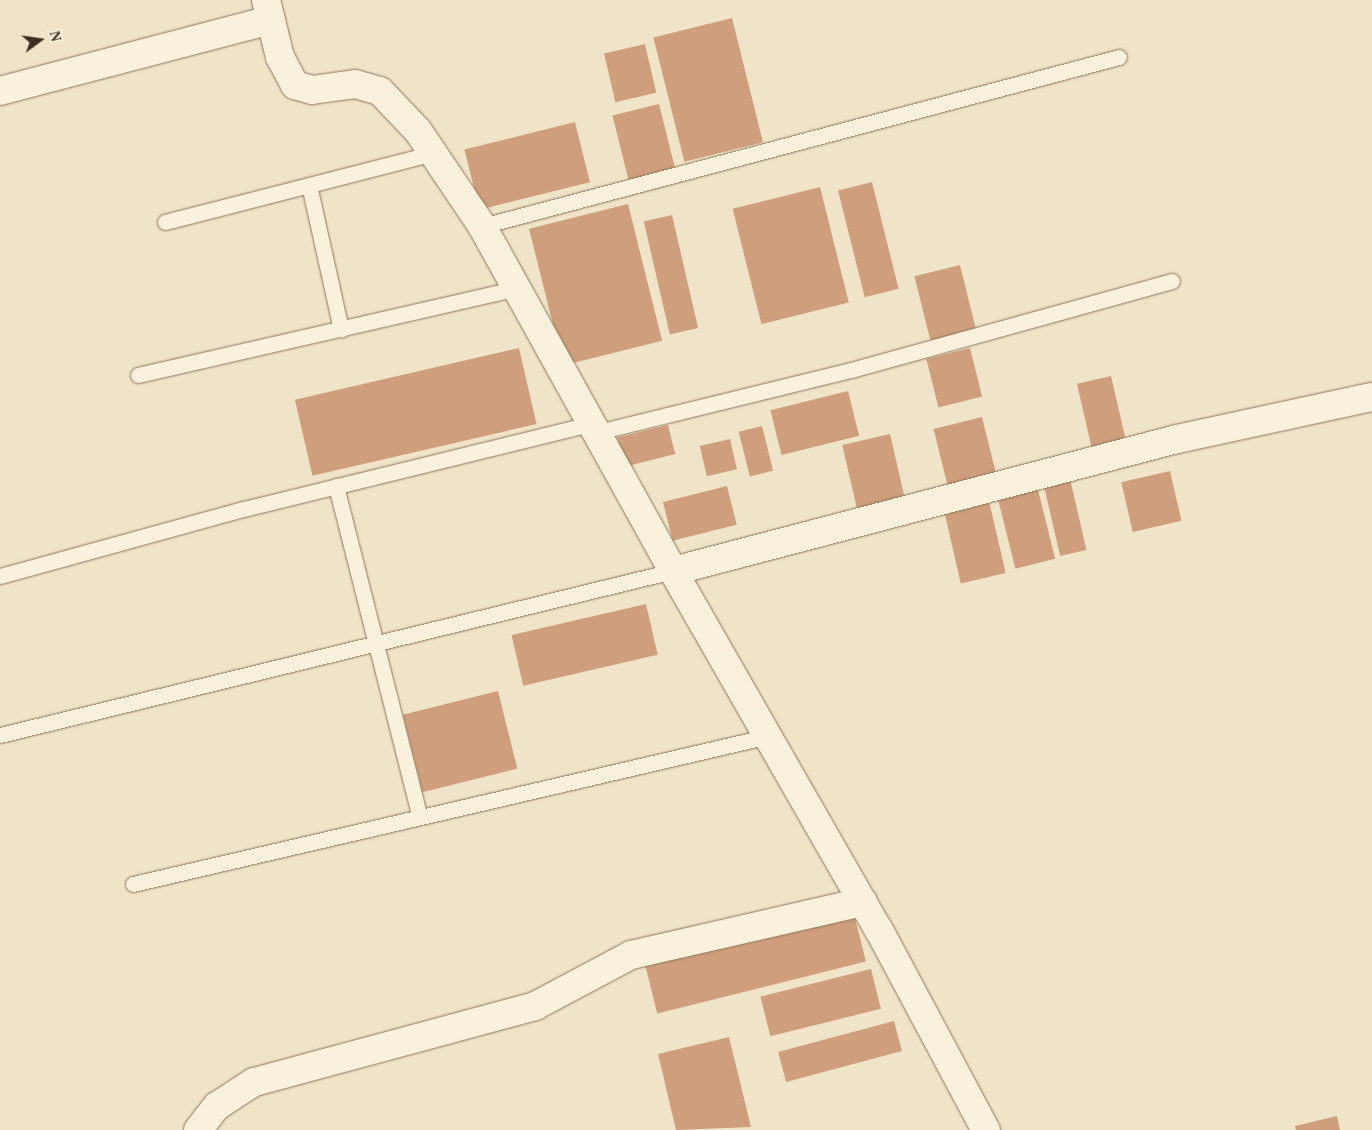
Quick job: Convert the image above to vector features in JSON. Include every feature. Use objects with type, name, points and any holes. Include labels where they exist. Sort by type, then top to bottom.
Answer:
[{"type":"street","points":[[0,91],[268,10],[285,70],[295,85],[312,90],[356,84],[380,91],[404,113],[482,226],[595,427],[673,571],[863,902],[986,1130]]},
{"type":"street","points":[[673,571],[1177,439],[1372,397]]},
{"type":"street","points":[[198,1130],[218,1106],[254,1082],[535,1006],[631,955],[863,902]]},
{"type":"lane","points":[[482,226],[1119,57]]},
{"type":"lane","points":[[165,222],[433,153]]},
{"type":"lane","points":[[309,185],[341,329]]},
{"type":"lane","points":[[0,576],[336,486],[850,370],[1172,281]]},
{"type":"lane","points":[[138,375],[517,288]]},
{"type":"lane","points":[[336,486],[420,817]]},
{"type":"lane","points":[[0,735],[673,571]]},
{"type":"lane","points":[[133,884],[769,736]]},
{"type":"building","points":[[732,18],[763,142],[684,162],[653,38]]},
{"type":"building","points":[[645,44],[656,93],[615,102],[604,53]]},
{"type":"building","points":[[659,104],[675,170],[629,182],[612,116]]},
{"type":"building","points":[[575,122],[590,182],[479,210],[464,150]]},
{"type":"building","points":[[872,182],[899,289],[865,297],[838,190]]},
{"type":"building","points":[[820,187],[849,302],[761,324],[733,209]]},
{"type":"building","points":[[628,204],[662,341],[563,365],[529,229]]},
{"type":"building","points":[[672,215],[698,328],[670,335],[644,222]]},
{"type":"building","points":[[960,265],[976,329],[930,340],[914,276]]},
{"type":"building","points":[[519,348],[537,424],[312,476],[295,400]]},
{"type":"building","points":[[970,348],[982,397],[938,407],[926,359]]},
{"type":"building","points":[[1111,376],[1128,448],[1094,456],[1077,384]]},
{"type":"building","points":[[848,391],[859,436],[782,455],[770,410]]},
{"type":"building","points":[[982,417],[997,477],[948,489],[933,429]]},
{"type":"building","points":[[668,425],[675,454],[625,467],[618,438]]},
{"type":"building","points":[[762,426],[773,471],[750,476],[739,432]]},
{"type":"building","points":[[890,434],[906,501],[858,512],[842,445]]},
{"type":"building","points":[[730,439],[737,469],[707,476],[700,446]]},
{"type":"building","points":[[1068,470],[1086,550],[1060,556],[1042,476]]},
{"type":"building","points":[[1170,471],[1181,521],[1133,532],[1121,482]]},
{"type":"building","points":[[727,486],[737,525],[673,541],[663,502]]},
{"type":"building","points":[[1037,486],[1055,559],[1015,569],[997,496]]},
{"type":"building","points":[[989,501],[1006,573],[961,583],[944,511]]},
{"type":"building","points":[[646,604],[658,655],[523,686],[512,635]]},
{"type":"building","points":[[498,691],[517,769],[422,792],[403,715]]},
{"type":"building","points":[[854,914],[866,962],[657,1014],[645,966]]},
{"type":"building","points":[[871,969],[881,1009],[770,1036],[760,997]]},
{"type":"building","points":[[894,1021],[902,1051],[786,1082],[778,1052]]},
{"type":"building","points":[[729,1037],[751,1127],[676,1130],[658,1054]]},
{"type":"building","points":[[1337,1116],[1340,1130],[1296,1130],[1295,1126]]}]
